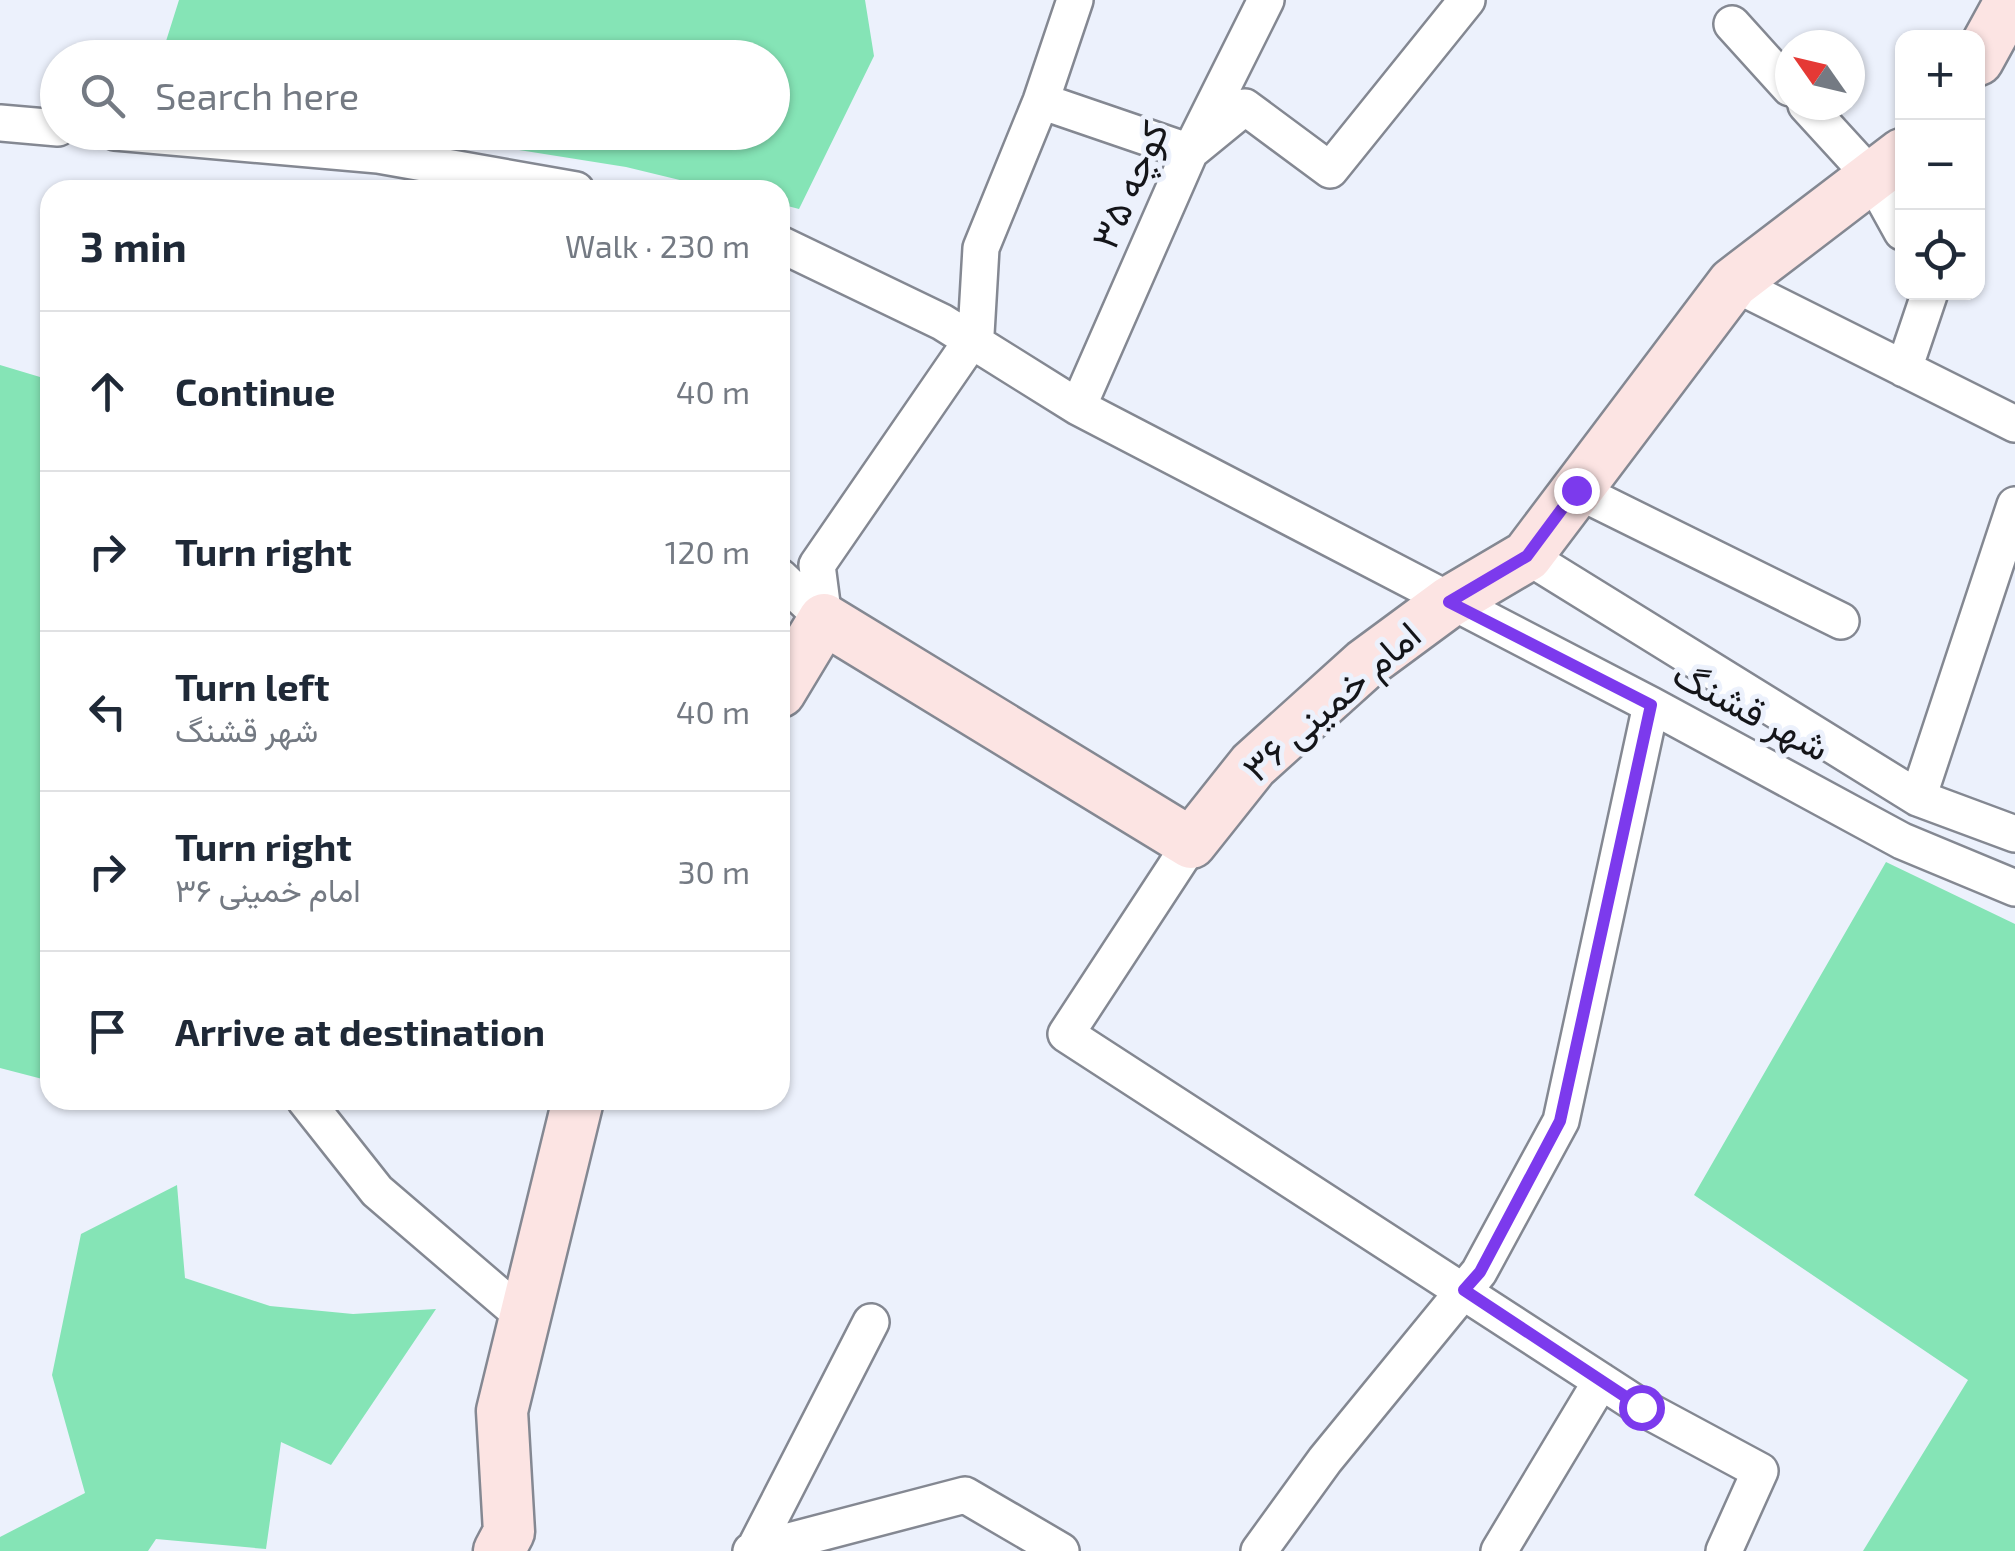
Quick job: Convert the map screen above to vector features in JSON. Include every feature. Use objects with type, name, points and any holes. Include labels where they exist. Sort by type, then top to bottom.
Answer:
[{"type":"street","points":[[790,675],[824,619],[817,565],[976,334],[981,248],[1041,101],[1075,0]]},
{"type":"street","name":"کوچه ۳۵","points":[[1078,407],[1190,152],[1266,0]]},
{"type":"street","points":[[1041,101],[1190,152],[1245,107],[1330,170],[1467,0]]},
{"type":"street","points":[[1985,47],[2011,0]]},
{"type":"street","points":[[1732,24],[1775,71]]},
{"type":"street","points":[[1826,120],[1887,165],[1897,210]]},
{"type":"street","points":[[0,123],[40,126]]},
{"type":"street","points":[[321,150],[378,155],[519,180]]},
{"type":"street","name":"۳۶ امام خمینی","points":[[1190,843],[1253,764],[1365,664],[1449,602],[1527,556],[1732,283],[1887,165]]},
{"type":"street","name":"شهر قشنگ","points":[[790,249],[971,340],[1078,407],[1651,705],[1902,841],[2015,888]]},
{"type":"street","points":[[1732,283],[2015,424]]},
{"type":"street","points":[[1904,369],[1927,300]]},
{"type":"street","points":[[1576,490],[1841,621]]},
{"type":"street","points":[[1918,798],[2015,506]]},
{"type":"street","points":[[1527,556],[1918,798],[2015,834]]},
{"type":"street","points":[[790,587],[824,619],[1190,843],[1066,1034],[1601,1381],[1760,1472],[1724,1551]]},
{"type":"street","points":[[1258,1551],[1325,1460],[1480,1272],[1560,1121],[1651,705]]},
{"type":"street","points":[[313,1110],[376,1191],[524,1317]]},
{"type":"street","points":[[498,1551],[509,1532],[502,1411],[576,1110]]},
{"type":"street","points":[[752,1550],[871,1322]]},
{"type":"street","points":[[1498,1551],[1601,1381]]},
{"type":"street","points":[[752,1550],[965,1495],[1061,1551]]},
{"type":"green space","points":[[179,0],[865,0],[874,56],[799,209],[790,207],[790,180],[680,180],[520,150],[790,150],[790,40],[166,40]]},
{"type":"green space","points":[[0,365],[40,377],[40,1078],[0,1068]]},
{"type":"green space","points":[[1886,862],[2015,924],[2015,1551],[1863,1551],[1968,1380],[1694,1195]]},
{"type":"green space","points":[[177,1185],[185,1278],[270,1306],[353,1314],[436,1309],[331,1465],[281,1442],[266,1549],[156,1539],[148,1551],[0,1551],[0,1537],[85,1493],[52,1375],[81,1234]]},
{"type":"route","points":[[1576,490],[1527,556],[1449,602],[1651,705],[1560,1121],[1480,1272],[1464,1290],[1641,1407]]}]
